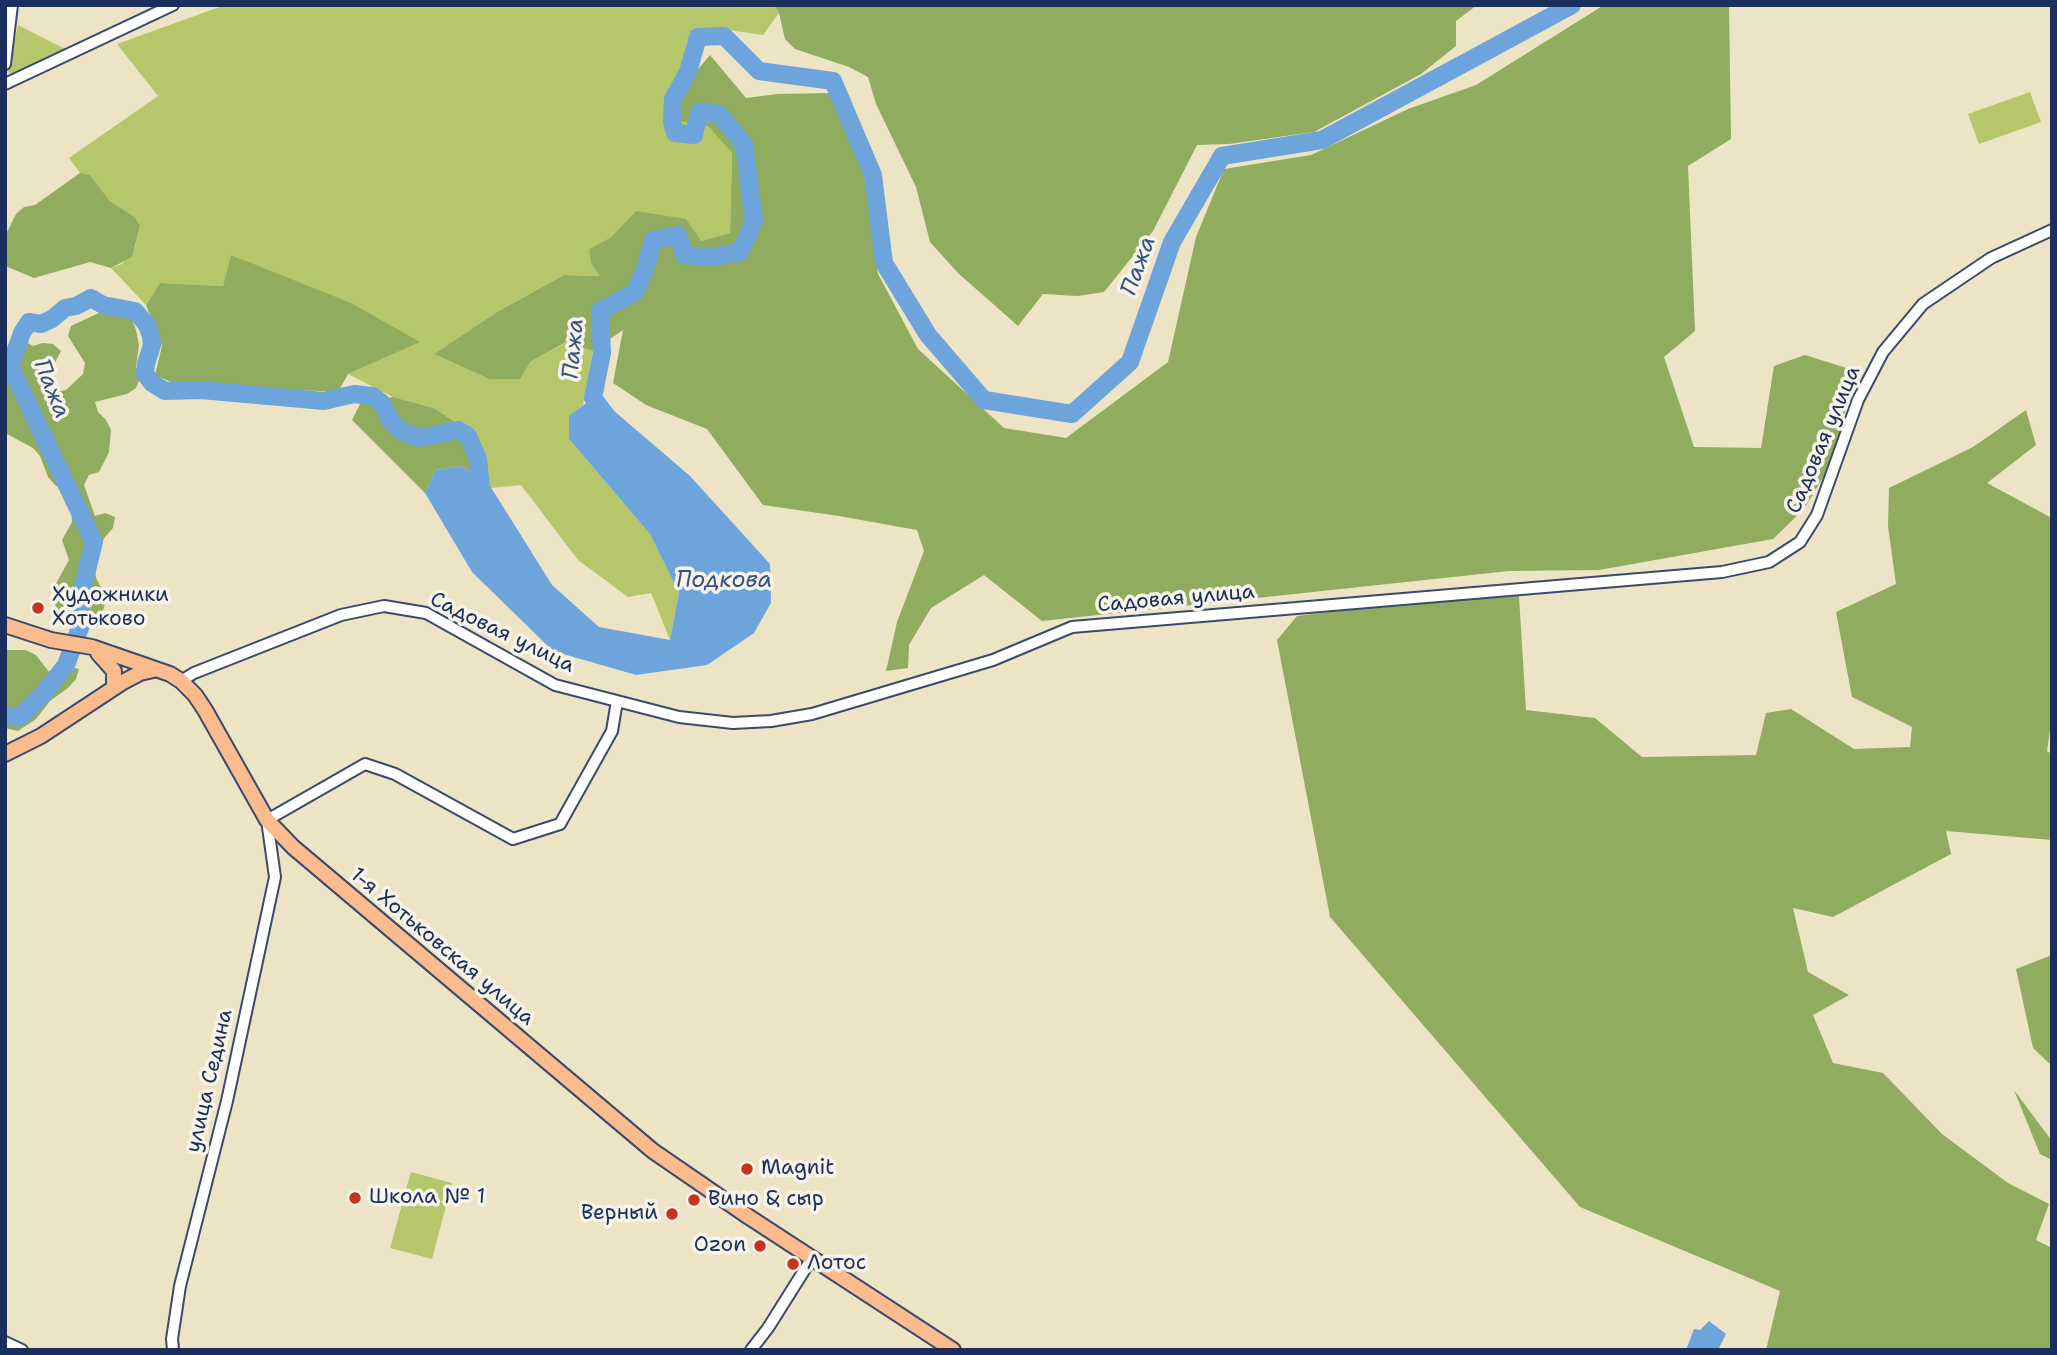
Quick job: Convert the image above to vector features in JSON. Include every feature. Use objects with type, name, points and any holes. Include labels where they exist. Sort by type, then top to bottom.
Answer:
[{"type":"main road","name":"1-я Хотьковская улица","points":[[5,625],[51,640],[92,647],[181,681],[205,710],[267,820],[303,856],[643,1142],[749,1217],[953,1350]]},
{"type":"main road","points":[[92,647],[114,671],[114,687]]},
{"type":"main road","points":[[5,754],[41,736],[114,687],[140,673],[155,670]]},
{"type":"street","points":[[5,64],[12,5]]},
{"type":"street","points":[[5,85],[173,5]]},
{"type":"street","name":"Садовая улица","points":[[181,681],[194,673],[341,615],[384,606],[426,613],[555,685],[679,716],[733,723],[771,721],[812,714],[993,660],[1072,627],[1722,572],[1769,562],[1800,542],[1817,515],[1858,400],[1883,352],[1923,304],[1991,258],[2052,230]]},
{"type":"street","points":[[267,820],[365,764],[395,774],[513,839],[560,824],[612,731],[617,701]]},
{"type":"street","name":"улица Седина","points":[[173,1350],[172,1339],[180,1286],[227,1101],[275,877],[267,820]]},
{"type":"street","points":[[751,1350],[812,1258]]},
{"type":"street","points":[[5,1342],[22,1350]]},
{"type":"green space","points":[[225,5],[774,5],[779,13],[763,35],[721,29],[687,41],[677,94],[681,121],[709,127],[732,152],[730,233],[701,241],[636,211],[611,237],[589,249],[601,276],[564,275],[497,312],[434,354],[489,379],[530,362],[567,342],[593,351],[583,405],[569,417],[569,439],[650,534],[679,593],[670,640],[651,593],[628,597],[578,560],[521,485],[491,488],[473,434],[434,408],[393,397],[348,374],[419,342],[232,255],[223,286],[160,283],[146,305],[111,268],[122,264],[135,247],[140,226],[135,217],[110,201],[90,175],[80,173],[69,158],[158,96],[117,44]]},
{"type":"green space","points":[[774,5],[1477,5],[1456,21],[1456,46],[1421,74],[1314,132],[1229,144],[1197,145],[1153,231],[1104,292],[1078,296],[1043,294],[1018,326],[958,273],[930,242],[916,187],[876,104],[868,77],[849,67],[795,49],[785,39],[779,13]]},
{"type":"green space","points":[[1604,5],[1729,5],[1731,139],[1688,166],[1695,331],[1664,357],[1694,447],[1761,448],[1774,366],[1805,355],[1856,371],[1831,464],[1804,509],[1773,539],[1599,570],[1509,571],[1042,621],[984,575],[931,608],[909,645],[908,668],[886,671],[897,622],[924,551],[917,530],[763,505],[707,429],[646,405],[613,383],[623,330],[593,351],[566,342],[530,362],[520,379],[489,379],[434,354],[497,312],[564,275],[600,276],[591,263],[589,249],[611,237],[636,211],[686,219],[701,241],[730,233],[732,153],[709,127],[681,121],[677,94],[710,55],[746,98],[830,93],[864,174],[878,274],[918,349],[1004,428],[1066,438],[1168,362],[1196,237],[1224,169],[1311,155],[1408,109],[1476,85]]},
{"type":"green space","points":[[18,25],[67,50],[14,75],[8,72]]},
{"type":"green space","points":[[2030,92],[2041,122],[1979,144],[1968,114]]},
{"type":"green space","points":[[80,173],[90,175],[110,201],[135,217],[140,226],[132,257],[111,268],[90,262],[34,278],[5,266],[5,236],[16,214],[24,207],[35,205]]},
{"type":"green space","points":[[231,255],[351,303],[420,342],[348,374],[338,392],[175,384],[155,375],[162,346],[146,305],[160,283],[223,286]]},
{"type":"green space","points":[[101,312],[121,312],[131,318],[139,345],[136,367],[141,376],[136,388],[127,394],[95,402],[98,412],[111,430],[109,452],[99,472],[89,475],[84,485],[95,516],[105,513],[115,517],[113,528],[94,557],[96,578],[106,597],[99,617],[78,626],[67,627],[58,621],[53,589],[69,560],[62,540],[72,522],[71,500],[65,490],[55,485],[48,477],[40,456],[33,448],[5,433],[5,349],[14,342],[24,341],[33,346],[53,344],[61,351],[50,372],[49,383],[56,392],[66,390],[83,374],[85,363],[68,336],[71,326]]},
{"type":"green space","points":[[393,397],[434,408],[473,434],[487,481],[460,466],[436,470],[425,493],[352,420],[360,404]]},
{"type":"green space","points":[[2026,410],[2036,445],[1987,483],[2052,518],[2052,716],[2047,751],[2052,754],[2052,840],[1946,831],[1951,854],[1833,917],[1793,908],[1808,972],[1849,995],[1813,1015],[1833,1063],[1883,1073],[1942,1134],[2008,1183],[2049,1204],[2036,1240],[2052,1248],[2052,1350],[1766,1350],[1780,1291],[1580,1207],[1330,917],[1277,640],[1297,616],[1393,604],[1519,596],[1526,710],[1595,718],[1642,757],[1756,755],[1766,713],[1791,709],[1854,749],[1910,747],[1912,727],[1852,697],[1836,612],[1896,584],[1888,526],[1889,488],[1973,447]]},
{"type":"green space","points":[[5,650],[26,650],[36,655],[50,673],[72,667],[79,669],[76,679],[68,688],[50,701],[36,719],[18,731],[5,728]]},
{"type":"green space","points":[[2052,955],[2052,1066],[2033,1048],[2016,969]]},
{"type":"green space","points":[[2014,1090],[2052,1141],[2052,1160],[2040,1154]]},
{"type":"green space","points":[[411,1172],[452,1183],[432,1259],[390,1248]]},
{"type":"water","name":"Подкова","points":[[593,398],[606,404],[690,476],[770,564],[771,603],[754,633],[707,665],[636,675],[553,651],[472,572],[425,493],[436,470],[460,466],[487,481],[552,585],[599,627],[670,640],[679,593],[650,534],[569,439],[569,416]]},
{"type":"water","points":[[1709,1321],[1726,1334],[1718,1350],[1686,1350],[1694,1329],[1700,1330]]},
{"type":"waterway","name":"Пажа","points":[[606,415],[593,398],[602,353],[600,311],[635,292],[646,267],[653,240],[678,235],[684,255],[713,257],[740,252],[754,221],[744,144],[719,114],[699,112],[694,135],[675,133],[672,122],[673,99],[688,72],[698,37],[724,36],[759,71],[833,81],[873,175],[884,263],[928,335],[984,400],[1072,414],[1130,362],[1172,242],[1222,156],[1322,140],[1572,5]]},
{"type":"waterway","name":"Пажа","points":[[5,717],[21,716],[66,665],[81,625],[81,594],[94,542],[10,366],[29,322],[41,324],[65,308],[91,298],[103,305],[135,311],[147,325],[151,336],[152,345],[145,374],[152,383],[165,391],[201,390],[324,401],[354,394],[373,396],[382,403],[390,420],[401,431],[420,438],[458,430],[468,436],[478,459],[482,499]]},
{"type":"place","name":"Художники Хотьково","points":[[38,608]]},
{"type":"place","name":"Magnit","points":[[747,1169]]},
{"type":"place","name":"Школа № 1","points":[[355,1198]]},
{"type":"place","name":"Вино & сыр","points":[[694,1200]]},
{"type":"place","name":"Верный","points":[[672,1214]]},
{"type":"place","name":"Ozon","points":[[760,1246]]},
{"type":"place","name":"Лотос","points":[[793,1264]]}]
